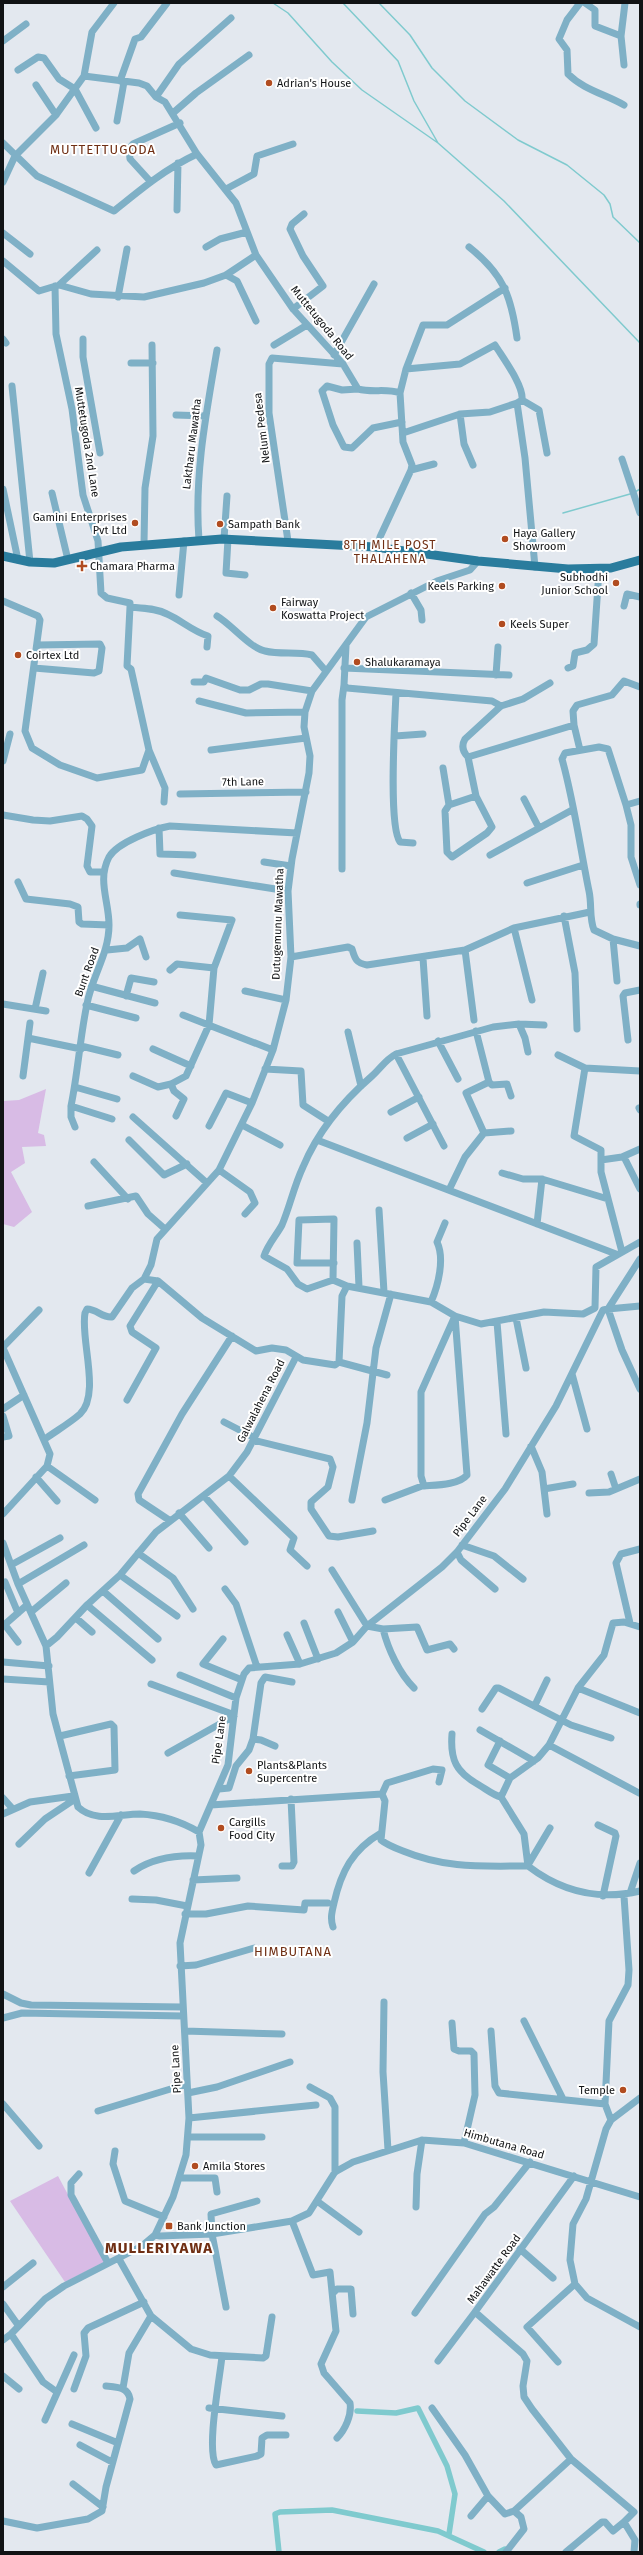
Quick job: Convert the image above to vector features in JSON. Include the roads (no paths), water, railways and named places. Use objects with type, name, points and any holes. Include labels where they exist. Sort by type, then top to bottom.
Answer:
[{"type":"main road","points":[[3,556],[30,562],[54,562],[100,553],[121,547],[144,544],[226,539],[288,541],[378,547],[478,561],[535,567],[599,570],[640,560]]},
{"type":"street","points":[[3,182],[15,156],[56,115],[84,76],[92,32],[114,3]]},
{"type":"street","points":[[117,121],[122,82],[135,39],[141,37],[167,3]]},
{"type":"street","points":[[580,3],[567,20],[559,39],[567,50],[568,74],[588,89],[609,96],[624,105]]},
{"type":"street","points":[[585,3],[595,10],[595,26],[621,36]]},
{"type":"street","points":[[624,65],[621,36],[625,3]]},
{"type":"street","points":[[156,97],[179,64],[232,18]]},
{"type":"street","points":[[3,41],[26,24]]},
{"type":"street","points":[[173,113],[196,93],[249,55]]},
{"type":"street","points":[[18,70],[38,57],[44,58],[59,79],[75,89],[96,128]]},
{"type":"street","name":"Muttetugoda Road","points":[[84,76],[122,82],[139,82],[147,86],[156,97],[165,102],[180,123],[197,154],[236,203],[256,254],[293,309],[343,364],[358,389]]},
{"type":"street","points":[[36,85],[56,115]]},
{"type":"street","points":[[150,181],[130,159],[129,149],[133,144],[180,123]]},
{"type":"street","points":[[3,143],[37,176],[114,211],[150,181],[178,163],[197,154]]},
{"type":"street","points":[[226,189],[254,174],[257,156],[293,144]]},
{"type":"street","points":[[177,210],[178,163]]},
{"type":"street","points":[[293,309],[323,286],[303,256],[290,229],[292,224],[304,214]]},
{"type":"street","points":[[206,247],[220,239],[247,232]]},
{"type":"street","points":[[3,233],[30,254]]},
{"type":"street","points":[[469,246],[494,269],[505,288],[513,309],[517,338]]},
{"type":"street","points":[[118,297],[126,249]]},
{"type":"street","points":[[3,261],[39,291],[57,285],[97,250]]},
{"type":"street","points":[[57,285],[91,294],[118,297],[144,297],[204,283],[226,275],[256,254]]},
{"type":"street","points":[[226,275],[237,281],[256,321]]},
{"type":"street","points":[[334,355],[374,284]]},
{"type":"street","name":"Muttetugoda 2nd Lane","points":[[57,285],[56,334],[61,364],[72,409],[83,495],[98,538],[101,593],[107,598],[130,603],[130,607]]},
{"type":"street","points":[[378,547],[380,537],[411,470],[403,433],[400,393],[406,369],[423,326],[447,325],[505,288]]},
{"type":"street","points":[[274,345],[307,325]]},
{"type":"street","points":[[83,339],[83,356],[100,453]]},
{"type":"street","points":[[144,544],[145,488],[153,436],[154,363],[152,345]]},
{"type":"street","points":[[406,369],[460,364],[495,345],[523,395],[520,402],[535,567]]},
{"type":"street","name":"Laktharu Mawatha","points":[[199,540],[196,501],[206,416],[217,350]]},
{"type":"street","name":"Nelum Pedesa","points":[[288,541],[269,413],[270,364],[272,358],[343,364]]},
{"type":"street","points":[[131,363],[154,363]]},
{"type":"street","points":[[12,386],[30,562]]},
{"type":"street","points":[[400,393],[389,389],[368,391],[358,389],[342,390],[327,386],[322,391],[333,425],[344,446],[352,448],[373,428],[402,422]]},
{"type":"street","points":[[403,433],[460,414],[490,412],[520,402],[539,410],[547,453]]},
{"type":"street","points":[[460,414],[464,444],[473,465]]},
{"type":"street","points":[[176,415],[206,416]]},
{"type":"street","points":[[622,459],[640,513]]},
{"type":"street","points":[[411,470],[434,464]]},
{"type":"street","points":[[3,489],[18,560]]},
{"type":"street","points":[[52,493],[68,560]]},
{"type":"street","points":[[227,496],[226,573],[245,575]]},
{"type":"street","points":[[179,595],[184,541]]},
{"type":"street","name":"Dutugemunu Mawatha","points":[[45,1439],[81,1413],[87,1404],[89,1382],[84,1319],[87,1309],[107,1317],[112,1317],[132,1288],[144,1279],[153,1259],[155,1243],[165,1229],[219,1170],[252,1103],[264,1069],[273,1050],[286,1000],[291,957],[288,891],[297,833],[306,792],[310,756],[306,738],[304,712],[312,691],[325,670],[346,646],[366,617],[437,581],[470,570],[478,561]]},
{"type":"street","points":[[568,668],[574,666],[575,653],[587,650],[594,644],[599,570]]},
{"type":"street","points":[[411,593],[421,610],[422,620]]},
{"type":"street","points":[[624,606],[626,594],[640,597]]},
{"type":"street","points":[[3,601],[38,616],[40,620],[25,732],[32,748],[60,765],[97,778],[142,770],[149,750]]},
{"type":"street","points":[[164,802],[165,788],[149,750],[140,717],[131,669],[127,666],[130,607],[153,609],[168,614],[182,624],[208,636],[207,647]]},
{"type":"street","points":[[217,616],[230,624],[254,646],[264,651],[312,655],[325,670]]},
{"type":"street","points":[[34,668],[94,673],[99,671],[102,648],[100,644],[37,645]]},
{"type":"street","points":[[342,869],[340,774],[342,700],[346,646]]},
{"type":"street","points":[[496,675],[498,647]]},
{"type":"street","points":[[344,668],[509,675]]},
{"type":"street","points":[[194,682],[204,682],[206,678],[240,690],[249,690],[261,684],[268,684],[312,691]]},
{"type":"street","points":[[580,750],[572,711],[576,705],[612,695],[624,681],[640,685]]},
{"type":"street","points":[[476,796],[449,806],[444,811],[447,852],[452,857],[487,833],[492,826],[476,796],[468,757],[463,750],[463,742],[501,706],[523,699],[550,682]]},
{"type":"street","points":[[344,685],[347,688],[492,701],[501,706]]},
{"type":"street","points":[[396,693],[393,808],[396,834],[400,842],[413,843]]},
{"type":"street","points":[[199,701],[246,713],[304,712]]},
{"type":"street","points":[[468,757],[574,725]]},
{"type":"street","points":[[3,761],[10,734]]},
{"type":"street","points":[[395,736],[424,734]]},
{"type":"street","points":[[210,750],[306,738]]},
{"type":"street","points":[[640,885],[631,857],[631,825],[608,749],[600,747],[565,754],[561,757],[571,791],[572,810],[589,891],[590,912],[594,930],[613,939],[640,946]]},
{"type":"street","points":[[443,768],[449,806]]},
{"type":"street","name":"7th Lane","points":[[180,794],[306,792]]},
{"type":"street","points":[[524,799],[539,828]]},
{"type":"street","points":[[626,805],[640,801]]},
{"type":"street","points":[[490,855],[572,810]]},
{"type":"street","points":[[3,815],[50,821],[82,816],[88,819],[92,826],[88,866],[90,872],[102,872],[110,855],[129,841],[159,828],[170,826],[297,833]]},
{"type":"street","points":[[159,828],[160,854],[193,855]]},
{"type":"street","points":[[264,862],[291,866]]},
{"type":"street","points":[[527,884],[583,864]]},
{"type":"street","name":"Bunt Road","points":[[75,1127],[71,1106],[81,1047],[86,1005],[91,986],[107,950],[109,925],[102,872]]},
{"type":"street","points":[[174,873],[288,891]]},
{"type":"street","points":[[18,882],[26,899],[37,902],[70,904],[78,907],[79,922],[109,925]]},
{"type":"street","points":[[291,957],[348,947],[352,949],[355,960],[360,964],[367,965],[423,958],[464,950],[514,928],[564,916],[590,912]]},
{"type":"street","points":[[133,1076],[158,1087],[171,1084],[186,1076],[192,1066],[209,1025],[214,968],[232,920],[180,915]]},
{"type":"street","points":[[564,916],[575,973],[577,1029]]},
{"type":"street","points":[[514,928],[532,1000]]},
{"type":"street","points":[[107,950],[126,948],[140,939],[146,957]]},
{"type":"street","points":[[613,939],[617,981]]},
{"type":"street","points":[[464,950],[474,1020]]},
{"type":"street","points":[[423,958],[426,1016]]},
{"type":"street","points":[[170,970],[178,964],[214,968]]},
{"type":"street","points":[[35,1009],[43,973]]},
{"type":"street","points":[[126,996],[130,978],[154,982]]},
{"type":"street","points":[[91,986],[156,1003]]},
{"type":"street","points":[[628,1040],[623,996],[625,992],[640,990]]},
{"type":"street","points":[[245,991],[286,1000]]},
{"type":"street","points":[[3,1004],[46,1011]]},
{"type":"street","points":[[86,1005],[136,1018]]},
{"type":"street","points":[[183,1015],[273,1050]]},
{"type":"street","points":[[23,1076],[30,1023]]},
{"type":"street","points":[[544,1026],[519,1024],[476,1031],[396,1054],[385,1060],[379,1070],[361,1086],[328,1121],[303,1167],[281,1226],[268,1245],[264,1256],[287,1269],[298,1284],[307,1289],[333,1280],[347,1286],[359,1287],[431,1302],[455,1316],[481,1324],[544,1312],[583,1314],[595,1308],[606,1309],[640,1306]]},
{"type":"street","points":[[519,1024],[526,1038],[528,1052]]},
{"type":"street","points":[[476,1031],[489,1082],[492,1085],[507,1084],[511,1096]]},
{"type":"street","points":[[348,1032],[361,1086]]},
{"type":"street","points":[[28,1038],[118,1055]]},
{"type":"street","points":[[438,1041],[458,1079]]},
{"type":"street","points":[[153,1049],[192,1066]]},
{"type":"street","points":[[396,1054],[444,1146]]},
{"type":"street","points":[[558,1054],[585,1068],[640,1071]]},
{"type":"street","points":[[585,1068],[574,1136],[598,1146],[601,1150],[601,1160],[619,1253]]},
{"type":"street","points":[[264,1069],[301,1071],[303,1105],[328,1121]]},
{"type":"street","points":[[484,1133],[466,1093],[489,1082]]},
{"type":"street","points":[[171,1084],[174,1092],[184,1099],[176,1116]]},
{"type":"street","points":[[75,1087],[117,1099]]},
{"type":"street","points":[[210,1126],[226,1093],[252,1103]]},
{"type":"street","points":[[391,1112],[419,1097]]},
{"type":"street","points":[[71,1106],[112,1119]]},
{"type":"street","points":[[133,1117],[207,1183]]},
{"type":"street","points":[[407,1138],[433,1124]]},
{"type":"street","points":[[242,1125],[280,1145]]},
{"type":"street","points":[[449,1190],[465,1157],[484,1133],[511,1132]]},
{"type":"street","points":[[128,1140],[164,1175],[187,1164]]},
{"type":"street","points":[[317,1140],[537,1224],[619,1253]]},
{"type":"street","points":[[601,1160],[624,1157],[640,1149]]},
{"type":"street","points":[[624,1157],[640,1190]]},
{"type":"street","points":[[94,1162],[128,1199]]},
{"type":"street","points":[[219,1170],[250,1192],[255,1203],[244,1214]]},
{"type":"street","points":[[502,1173],[523,1179],[542,1179],[608,1199]]},
{"type":"street","points":[[537,1224],[542,1179]]},
{"type":"street","points":[[88,1206],[128,1199],[136,1196],[148,1214],[165,1229]]},
{"type":"street","points":[[379,1210],[384,1292]]},
{"type":"street","points":[[333,1280],[334,1263],[334,1219],[299,1220],[297,1263],[334,1263]]},
{"type":"street","points":[[431,1302],[439,1269],[441,1250],[437,1242],[445,1223]]},
{"type":"street","points":[[595,1308],[596,1267],[640,1242]]},
{"type":"street","points":[[357,1243],[359,1287]]},
{"type":"street","name":"Pipe Lane","points":[[3,2340],[12,2334],[18,2325],[45,2299],[108,2263],[119,2259],[142,2246],[155,2235],[180,2178],[186,2155],[189,2118],[185,2031],[182,2007],[180,1943],[202,1837],[199,1832],[219,1789],[228,1764],[236,1698],[242,1680],[249,1668],[300,1664],[336,1653],[353,1642],[367,1626],[442,1567],[457,1552],[505,1489],[556,1406],[606,1309],[640,1259]]},
{"type":"street","points":[[144,1279],[158,1281],[202,1318],[256,1351],[272,1348],[286,1350],[296,1357]]},
{"type":"street","points":[[127,1400],[156,1348],[132,1332],[130,1326],[158,1281]]},
{"type":"street","points":[[338,1362],[342,1296],[347,1286]]},
{"type":"street","points":[[352,1500],[374,1370],[376,1348],[391,1294]]},
{"type":"street","points":[[606,1309],[622,1350],[640,1389]]},
{"type":"street","points":[[3,1512],[47,1466],[50,1454],[45,1439],[24,1395],[7,1365],[3,1348],[39,1310]]},
{"type":"street","points":[[385,1500],[422,1486],[442,1484],[463,1479],[467,1475],[466,1435],[455,1316]]},
{"type":"street","points":[[422,1486],[421,1392],[455,1316]]},
{"type":"street","points":[[516,1318],[526,1368]]},
{"type":"street","points":[[497,1322],[506,1434]]},
{"type":"street","points":[[169,1520],[139,1500],[138,1494],[182,1414],[232,1336]]},
{"type":"street","name":"Galwalahena Road","points":[[46,1646],[120,1575],[169,1520],[204,1496],[229,1476],[248,1452],[253,1438],[296,1357],[334,1365],[338,1362],[374,1370],[387,1375]]},
{"type":"street","points":[[572,1374],[586,1429]]},
{"type":"street","points":[[3,1409],[24,1395]]},
{"type":"street","points":[[3,1416],[10,1436],[3,1437]]},
{"type":"street","points":[[224,1422],[253,1438],[330,1459],[333,1467],[328,1487],[311,1502],[311,1509],[329,1536],[338,1537],[373,1531]]},
{"type":"street","points":[[531,1446],[542,1472],[547,1514]]},
{"type":"street","points":[[47,1466],[96,1500]]},
{"type":"street","points":[[611,1474],[616,1489]]},
{"type":"street","points":[[229,1476],[294,1538],[290,1550],[307,1566]]},
{"type":"street","points":[[36,1477],[57,1501]]},
{"type":"street","points":[[589,1493],[603,1493],[640,1479]]},
{"type":"street","points":[[544,1490],[573,1484]]},
{"type":"street","points":[[204,1496],[245,1542]]},
{"type":"street","points":[[179,1513],[209,1548]]},
{"type":"street","points":[[11,1565],[60,1538]]},
{"type":"street","points":[[3,1543],[18,1584],[46,1646],[53,1714],[60,1736],[74,1797],[78,1807],[91,1816],[153,1816],[176,1821],[199,1832]]},
{"type":"street","points":[[18,1584],[84,1545]]},
{"type":"street","points":[[462,1545],[494,1556],[524,1578]]},
{"type":"street","points":[[630,1624],[616,1563],[621,1554],[640,1549]]},
{"type":"street","points":[[457,1552],[461,1560],[495,1589]]},
{"type":"street","points":[[138,1553],[173,1578],[193,1609]]},
{"type":"street","points":[[332,1570],[367,1626],[383,1629],[417,1627],[427,1650],[450,1644],[454,1649]]},
{"type":"street","points":[[14,1574],[4,1582],[18,1612]]},
{"type":"street","points":[[120,1575],[177,1616]]},
{"type":"street","points":[[31,1612],[66,1583]]},
{"type":"street","points":[[225,1589],[236,1604],[257,1667]]},
{"type":"street","points":[[103,1591],[158,1639]]},
{"type":"street","points":[[18,1642],[3,1626],[27,1605]]},
{"type":"street","points":[[87,1605],[152,1660]]},
{"type":"street","points":[[338,1612],[353,1642]]},
{"type":"street","points":[[76,1618],[92,1632]]},
{"type":"street","points":[[304,1623],[318,1659]]},
{"type":"street","points":[[501,1797],[510,1778],[534,1761],[548,1745],[578,1688],[604,1655],[613,1623],[630,1624],[640,1628]]},
{"type":"street","points":[[383,1629],[393,1655],[406,1681],[414,1688]]},
{"type":"street","points":[[288,1636],[300,1664]]},
{"type":"street","points":[[223,1639],[203,1664],[242,1680]]},
{"type":"street","points":[[3,1662],[49,1666]]},
{"type":"street","points":[[180,1675],[236,1698]]},
{"type":"street","points":[[219,1789],[230,1788],[236,1766],[249,1750],[253,1739],[261,1683],[266,1677],[292,1682]]},
{"type":"street","points":[[3,1679],[49,1682]]},
{"type":"street","points":[[535,1705],[547,1680]]},
{"type":"street","points":[[151,1684],[234,1716],[168,1753]]},
{"type":"street","points":[[482,1709],[496,1688],[499,1688],[572,1725],[611,1738]]},
{"type":"street","points":[[578,1688],[640,1713]]},
{"type":"street","points":[[60,1736],[111,1724],[114,1727],[115,1770],[69,1776]]},
{"type":"street","points":[[480,1730],[534,1761]]},
{"type":"street","points":[[452,1734],[454,1763],[458,1770],[464,1777],[501,1797],[524,1834],[528,1866]]},
{"type":"street","points":[[253,1739],[262,1740],[275,1746]]},
{"type":"street","points":[[500,1741],[488,1765],[510,1778]]},
{"type":"street","points":[[548,1745],[639,1794]]},
{"type":"street","points":[[439,1782],[442,1770],[432,1769],[387,1783],[382,1794],[385,1801],[381,1840],[386,1844],[416,1856],[454,1866],[528,1866],[536,1872],[581,1894],[604,1896],[640,1891]]},
{"type":"street","points":[[211,1805],[382,1794]]},
{"type":"street","points":[[3,1814],[12,1808],[30,1802],[74,1797]]},
{"type":"street","points":[[19,1844],[45,1819],[74,1797]]},
{"type":"street","points":[[3,1798],[12,1808]]},
{"type":"street","points":[[282,1866],[292,1866],[294,1862],[291,1799]]},
{"type":"street","points":[[89,1873],[121,1816]]},
{"type":"street","points":[[598,1825],[614,1833],[616,1836],[604,1896]]},
{"type":"street","points":[[528,1866],[550,1828]]},
{"type":"street","points":[[333,1927],[330,1920],[339,1878],[353,1856],[381,1833]]},
{"type":"street","points":[[134,1871],[146,1862],[178,1856],[198,1856]]},
{"type":"street","points":[[611,2120],[605,2104],[609,2021],[628,1985],[627,1894],[640,1863]]},
{"type":"street","points":[[193,1880],[237,1878]]},
{"type":"street","points":[[132,1899],[156,1900],[187,1906]]},
{"type":"street","points":[[185,1914],[206,1914],[248,1906],[304,1910],[305,1903],[328,1903]]},
{"type":"street","points":[[180,1966],[196,1965],[254,1948]]},
{"type":"street","points":[[3,1994],[21,2004],[31,2006],[182,2007]]},
{"type":"street","points":[[384,2002],[383,2072],[388,2150]]},
{"type":"street","points":[[3,2018],[22,2013],[183,2016]]},
{"type":"street","points":[[524,2021],[563,2099]]},
{"type":"street","points":[[452,2023],[454,2049],[472,2051],[474,2054],[475,2095],[464,2143]]},
{"type":"street","points":[[185,2031],[282,2034]]},
{"type":"street","points":[[490,2032],[495,2086],[499,2093],[605,2104]]},
{"type":"street","points":[[188,2093],[216,2086],[290,2062]]},
{"type":"street","points":[[98,2111],[187,2084]]},
{"type":"street","points":[[310,2087],[330,2098],[335,2107],[336,2172]]},
{"type":"street","points":[[640,2098],[611,2120],[606,2129],[592,2180],[573,2224],[570,2245],[575,2284],[587,2298],[640,2327]]},
{"type":"street","points":[[3,2104],[38,2146]]},
{"type":"street","points":[[189,2118],[316,2105]]},
{"type":"street","points":[[188,2136],[262,2137]]},
{"type":"street","points":[[416,2207],[417,2174],[422,2140]]},
{"type":"street","name":"Himbutana Road","points":[[155,2235],[198,2236],[292,2221],[309,2213],[336,2172],[353,2162],[422,2140],[464,2143],[592,2180],[640,2197]]},
{"type":"street","points":[[115,2151],[113,2164],[125,2201],[164,2217]]},
{"type":"street","points":[[415,2313],[486,2214],[494,2208],[530,2162]]},
{"type":"street","points":[[79,2174],[71,2183],[71,2195],[108,2263]]},
{"type":"street","name":"Mahawatte Road","points":[[574,2176],[475,2312],[527,2360],[523,2386],[524,2397],[571,2459],[634,2512],[624,2522]]},
{"type":"street","points":[[180,2178],[215,2178],[217,2192]]},
{"type":"street","points":[[226,2307],[212,2234],[211,2214],[257,2201]]},
{"type":"street","points":[[317,2201],[359,2232]]},
{"type":"street","points":[[292,2221],[313,2275],[330,2272],[334,2292],[336,2331],[322,2364],[324,2373],[350,2403],[351,2408],[345,2430],[337,2438]]},
{"type":"street","points":[[520,2249],[552,2278]]},
{"type":"street","points":[[119,2259],[151,2316],[191,2350],[210,2356],[263,2358],[266,2356],[272,2317]]},
{"type":"street","points":[[3,2287],[33,2263]]},
{"type":"street","points":[[558,2362],[527,2327],[575,2284]]},
{"type":"street","points":[[334,2292],[337,2289],[351,2289],[353,2314]]},
{"type":"street","points":[[74,2389],[86,2356],[84,2333],[88,2328],[144,2302]]},
{"type":"street","points":[[3,2304],[18,2325]]},
{"type":"street","points":[[438,2361],[475,2312]]},
{"type":"street","points":[[123,2388],[128,2353],[151,2316]]},
{"type":"street","points":[[12,2334],[44,2382],[57,2392]]},
{"type":"street","points":[[45,2420],[74,2355]]},
{"type":"street","points":[[222,2356],[213,2431],[213,2460],[216,2465],[257,2456],[261,2454],[262,2438],[267,2435],[286,2435]]},
{"type":"street","points":[[3,2376],[19,2389]]},
{"type":"street","points":[[3,2521],[27,2527],[54,2525],[88,2519],[97,2515],[103,2507],[112,2462],[130,2404],[129,2394],[123,2388],[106,2386]]},
{"type":"street","points":[[209,2408],[216,2410],[282,2416]]},
{"type":"street","points":[[432,2408],[465,2455],[488,2496],[505,2514],[514,2511],[571,2459]]},
{"type":"street","points":[[72,2424],[118,2443]]},
{"type":"street","points":[[80,2445],[112,2462]]},
{"type":"street","points":[[73,2484],[103,2507]]},
{"type":"street","points":[[471,2516],[488,2496]]},
{"type":"street","points":[[506,2552],[524,2529],[521,2517],[514,2511]]},
{"type":"street","points":[[566,2552],[602,2522],[605,2522],[613,2531],[624,2522],[635,2540],[634,2552]]},
{"type":"waterway","points":[[273,3],[288,13],[332,62],[362,90],[438,143]]},
{"type":"waterway","points":[[343,3],[398,61],[414,101],[438,143],[504,201],[640,343]]},
{"type":"waterway","points":[[379,3],[410,35],[432,68],[465,101],[518,140],[567,165],[604,195],[610,204],[613,217],[640,243]]},
{"type":"waterway","points":[[635,492],[640,489]]},
{"type":"waterway","points":[[563,513],[630,494]]},
{"type":"waterway","points":[[357,2411],[396,2413],[418,2408],[447,2466],[455,2494],[449,2534]]},
{"type":"waterway","points":[[279,2552],[275,2514],[280,2512],[332,2510],[438,2531],[484,2552]]},
{"type":"waterway","points":[[499,2552],[505,2549],[508,2552]]},
{"type":"place","name":"Adrian's House","points":[[269,83]]},
{"type":"place","name":"Gamini Enterprises Pvt Ltd","points":[[135,523]]},
{"type":"place","name":"Sampath Bank","points":[[220,524]]},
{"type":"place","name":"Haya Gallery Showroom","points":[[505,539]]},
{"type":"place","name":"Chamara Pharma","points":[[82,566]]},
{"type":"place","name":"Subhodhi Junior School","points":[[616,583]]},
{"type":"place","name":"Keels Parking","points":[[502,586]]},
{"type":"place","name":"Fairway Koswatta Project","points":[[273,608]]},
{"type":"place","name":"Keels Super","points":[[502,624]]},
{"type":"place","name":"Coirtex Ltd","points":[[18,655]]},
{"type":"place","name":"Shalukaramaya","points":[[357,662]]},
{"type":"place","name":"Plants&Plants Supercentre","points":[[249,1771]]},
{"type":"place","name":"Cargills Food City","points":[[221,1828]]},
{"type":"place","name":"Temple","points":[[623,2090]]},
{"type":"place","name":"Amila Stores","points":[[195,2166]]},
{"type":"place","name":"Bank Junction","points":[[169,2226]]},
{"type":"district","name":"MUTTETTUGODA","points":[[103,149]]},
{"type":"district","name":"8TH MILE POST THALAHENA","points":[[390,552]]},
{"type":"district","name":"HIMBUTANA","points":[[293,1951]]},
{"type":"district","name":"MULLERIYAWA","points":[[159,2248]]}]
